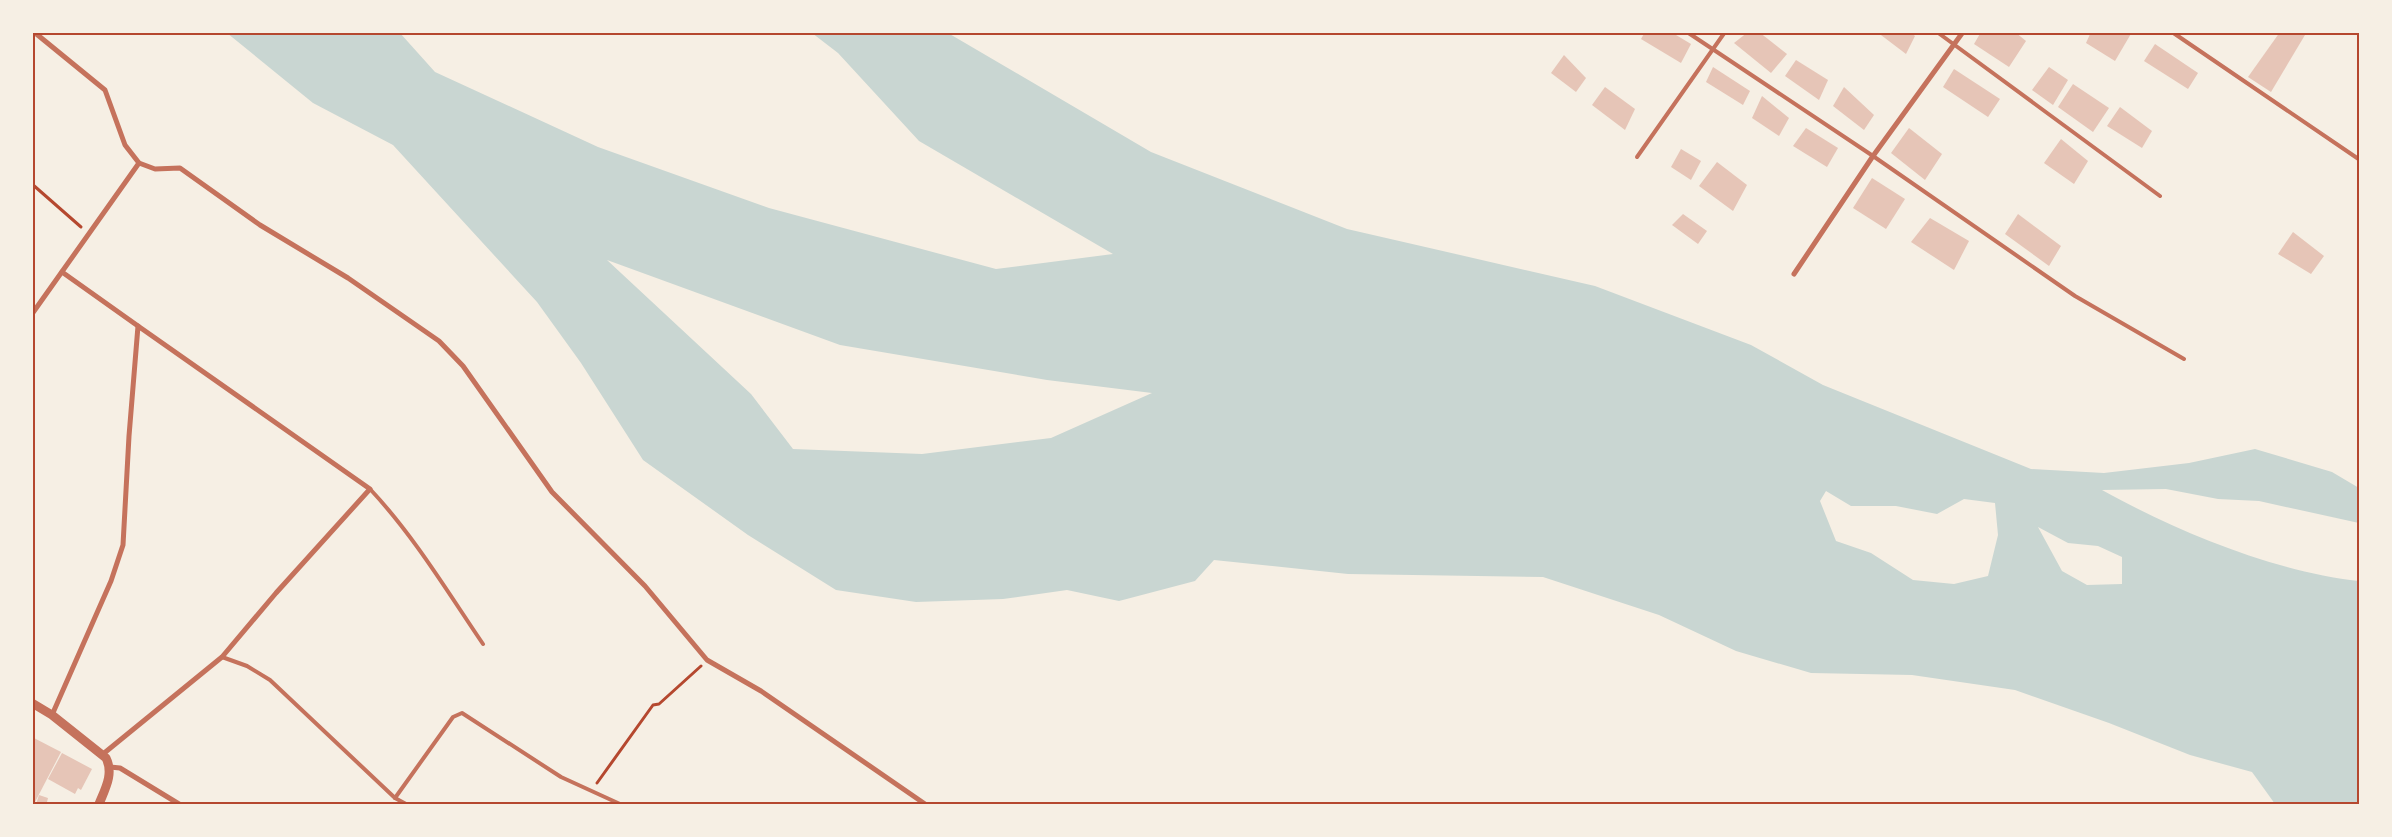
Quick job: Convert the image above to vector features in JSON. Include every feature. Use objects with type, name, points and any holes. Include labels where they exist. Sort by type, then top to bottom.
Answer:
[{"type":"street","points":[[34,32],[106,90],[125,145],[139,163],[155,169],[166,167],[180,168],[260,225],[348,278],[439,341],[463,366],[552,492],[645,586],[707,660],[761,691],[925,804]]},
{"type":"street","points":[[1794,274],[1873,156],[1963,32]]},
{"type":"street","points":[[32,314],[139,163]]},
{"type":"street","points":[[62,272],[370,489],[276,593],[222,657],[103,754]]},
{"type":"street","points":[[52,715],[110,581],[123,545],[138,326]]},
{"type":"street","points":[[32,703],[52,715],[103,754],[110,767],[110,776],[99,804]]},
{"type":"street","points":[[110,767],[120,768],[179,804]]},
{"type":"lane","points":[[1687,32],[1873,156],[2075,296],[2184,359]]},
{"type":"lane","points":[[1637,157],[1724,32]]},
{"type":"lane","points":[[1937,32],[2160,196]]},
{"type":"lane","points":[[2172,32],[2360,160]]},
{"type":"lane","points":[[370,489],[414,542],[484,644]]},
{"type":"lane","points":[[222,657],[247,666],[270,680],[395,798],[406,804]]},
{"type":"lane","points":[[395,798],[453,717],[462,714],[515,749],[591,792],[620,804]]},
{"type":"path","points":[[32,184],[89,234]]},
{"type":"path","points":[[591,792],[653,705],[659,704],[707,660]]},
{"type":"shaded area","points":[[227,33],[400,33],[435,72],[598,147],[769,208],[996,269],[1113,254],[919,141],[838,53],[812,33],[948,33],[1151,152],[1347,229],[1595,286],[1751,345],[1823,385],[2031,469],[2104,473],[2189,463],[2255,449],[2332,472],[2359,488],[2359,523],[2259,501],[2218,499],[2166,489],[2102,490],[2161,520],[2226,548],[2293,569],[2359,581],[2359,804],[2275,804],[2252,772],[2190,755],[2109,723],[2015,690],[1912,675],[1811,673],[1736,651],[1659,615],[1543,577],[1348,574],[1214,560],[1195,581],[1119,601],[1067,590],[1003,599],[916,602],[836,590],[748,535],[643,460],[581,363],[537,302],[393,145],[313,103]],"holes":[[[607,260],[840,345],[1047,380],[1152,393],[1051,438],[922,454],[793,449],[751,394]],[[1826,491],[1851,506],[1896,506],[1937,514],[1964,499],[1995,503],[1998,535],[1988,576],[1954,584],[1913,580],[1871,553],[1836,541],[1820,501]],[[2038,527],[2068,543],[2098,546],[2122,557],[2122,584],[2087,585],[2062,571]]]},
{"type":"building","points":[[1645,32],[1671,32],[1691,44],[1681,63],[1641,39]]},
{"type":"building","points":[[1748,32],[1759,32],[1787,54],[1771,73],[1734,43]]},
{"type":"building","points":[[1877,32],[1910,32],[1915,36],[1906,54]]},
{"type":"building","points":[[1981,32],[2015,32],[2026,41],[2009,67],[1974,44]]},
{"type":"building","points":[[2091,32],[2132,32],[2115,61],[2086,43]]},
{"type":"building","points":[[2280,32],[2300,32],[2305,35],[2271,92],[2248,77]]},
{"type":"building","points":[[2155,44],[2198,73],[2188,89],[2144,61]]},
{"type":"building","points":[[1564,55],[1586,78],[1576,92],[1551,73]]},
{"type":"building","points":[[1796,60],[1828,80],[1819,100],[1785,76]]},
{"type":"building","points":[[1713,67],[1750,91],[1743,105],[1706,82]]},
{"type":"building","points":[[2049,67],[2068,80],[2053,105],[2032,90]]},
{"type":"building","points":[[1954,69],[2000,99],[1988,117],[1943,87]]},
{"type":"building","points":[[2073,84],[2109,108],[2093,132],[2058,107]]},
{"type":"building","points":[[1605,87],[1635,109],[1625,130],[1592,105]]},
{"type":"building","points":[[1844,87],[1874,115],[1864,130],[1833,106]]},
{"type":"building","points":[[1762,96],[1789,118],[1779,136],[1752,118]]},
{"type":"building","points":[[2120,107],[2152,131],[2142,148],[2107,126]]},
{"type":"building","points":[[1806,128],[1838,148],[1827,167],[1793,146]]},
{"type":"building","points":[[1909,128],[1942,154],[1925,180],[1891,153]]},
{"type":"building","points":[[2061,139],[2088,161],[2074,184],[2044,163]]},
{"type":"building","points":[[1681,149],[1701,161],[1691,180],[1671,167]]},
{"type":"building","points":[[1717,162],[1747,185],[1733,211],[1699,186]]},
{"type":"building","points":[[1872,178],[1905,199],[1886,229],[1853,208]]},
{"type":"building","points":[[1683,214],[1707,231],[1698,244],[1672,225]]},
{"type":"building","points":[[2018,214],[2061,246],[2049,266],[2005,234]]},
{"type":"building","points":[[1930,218],[1969,241],[1954,270],[1911,242]]},
{"type":"building","points":[[2293,232],[2324,256],[2311,274],[2278,254]]},
{"type":"building","points":[[32,737],[61,752],[34,804],[32,804]]},
{"type":"building","points":[[62,753],[92,769],[81,790],[78,788],[75,794],[48,779]]},
{"type":"building","points":[[39,795],[48,798],[47,802],[54,804],[36,804]]}]
